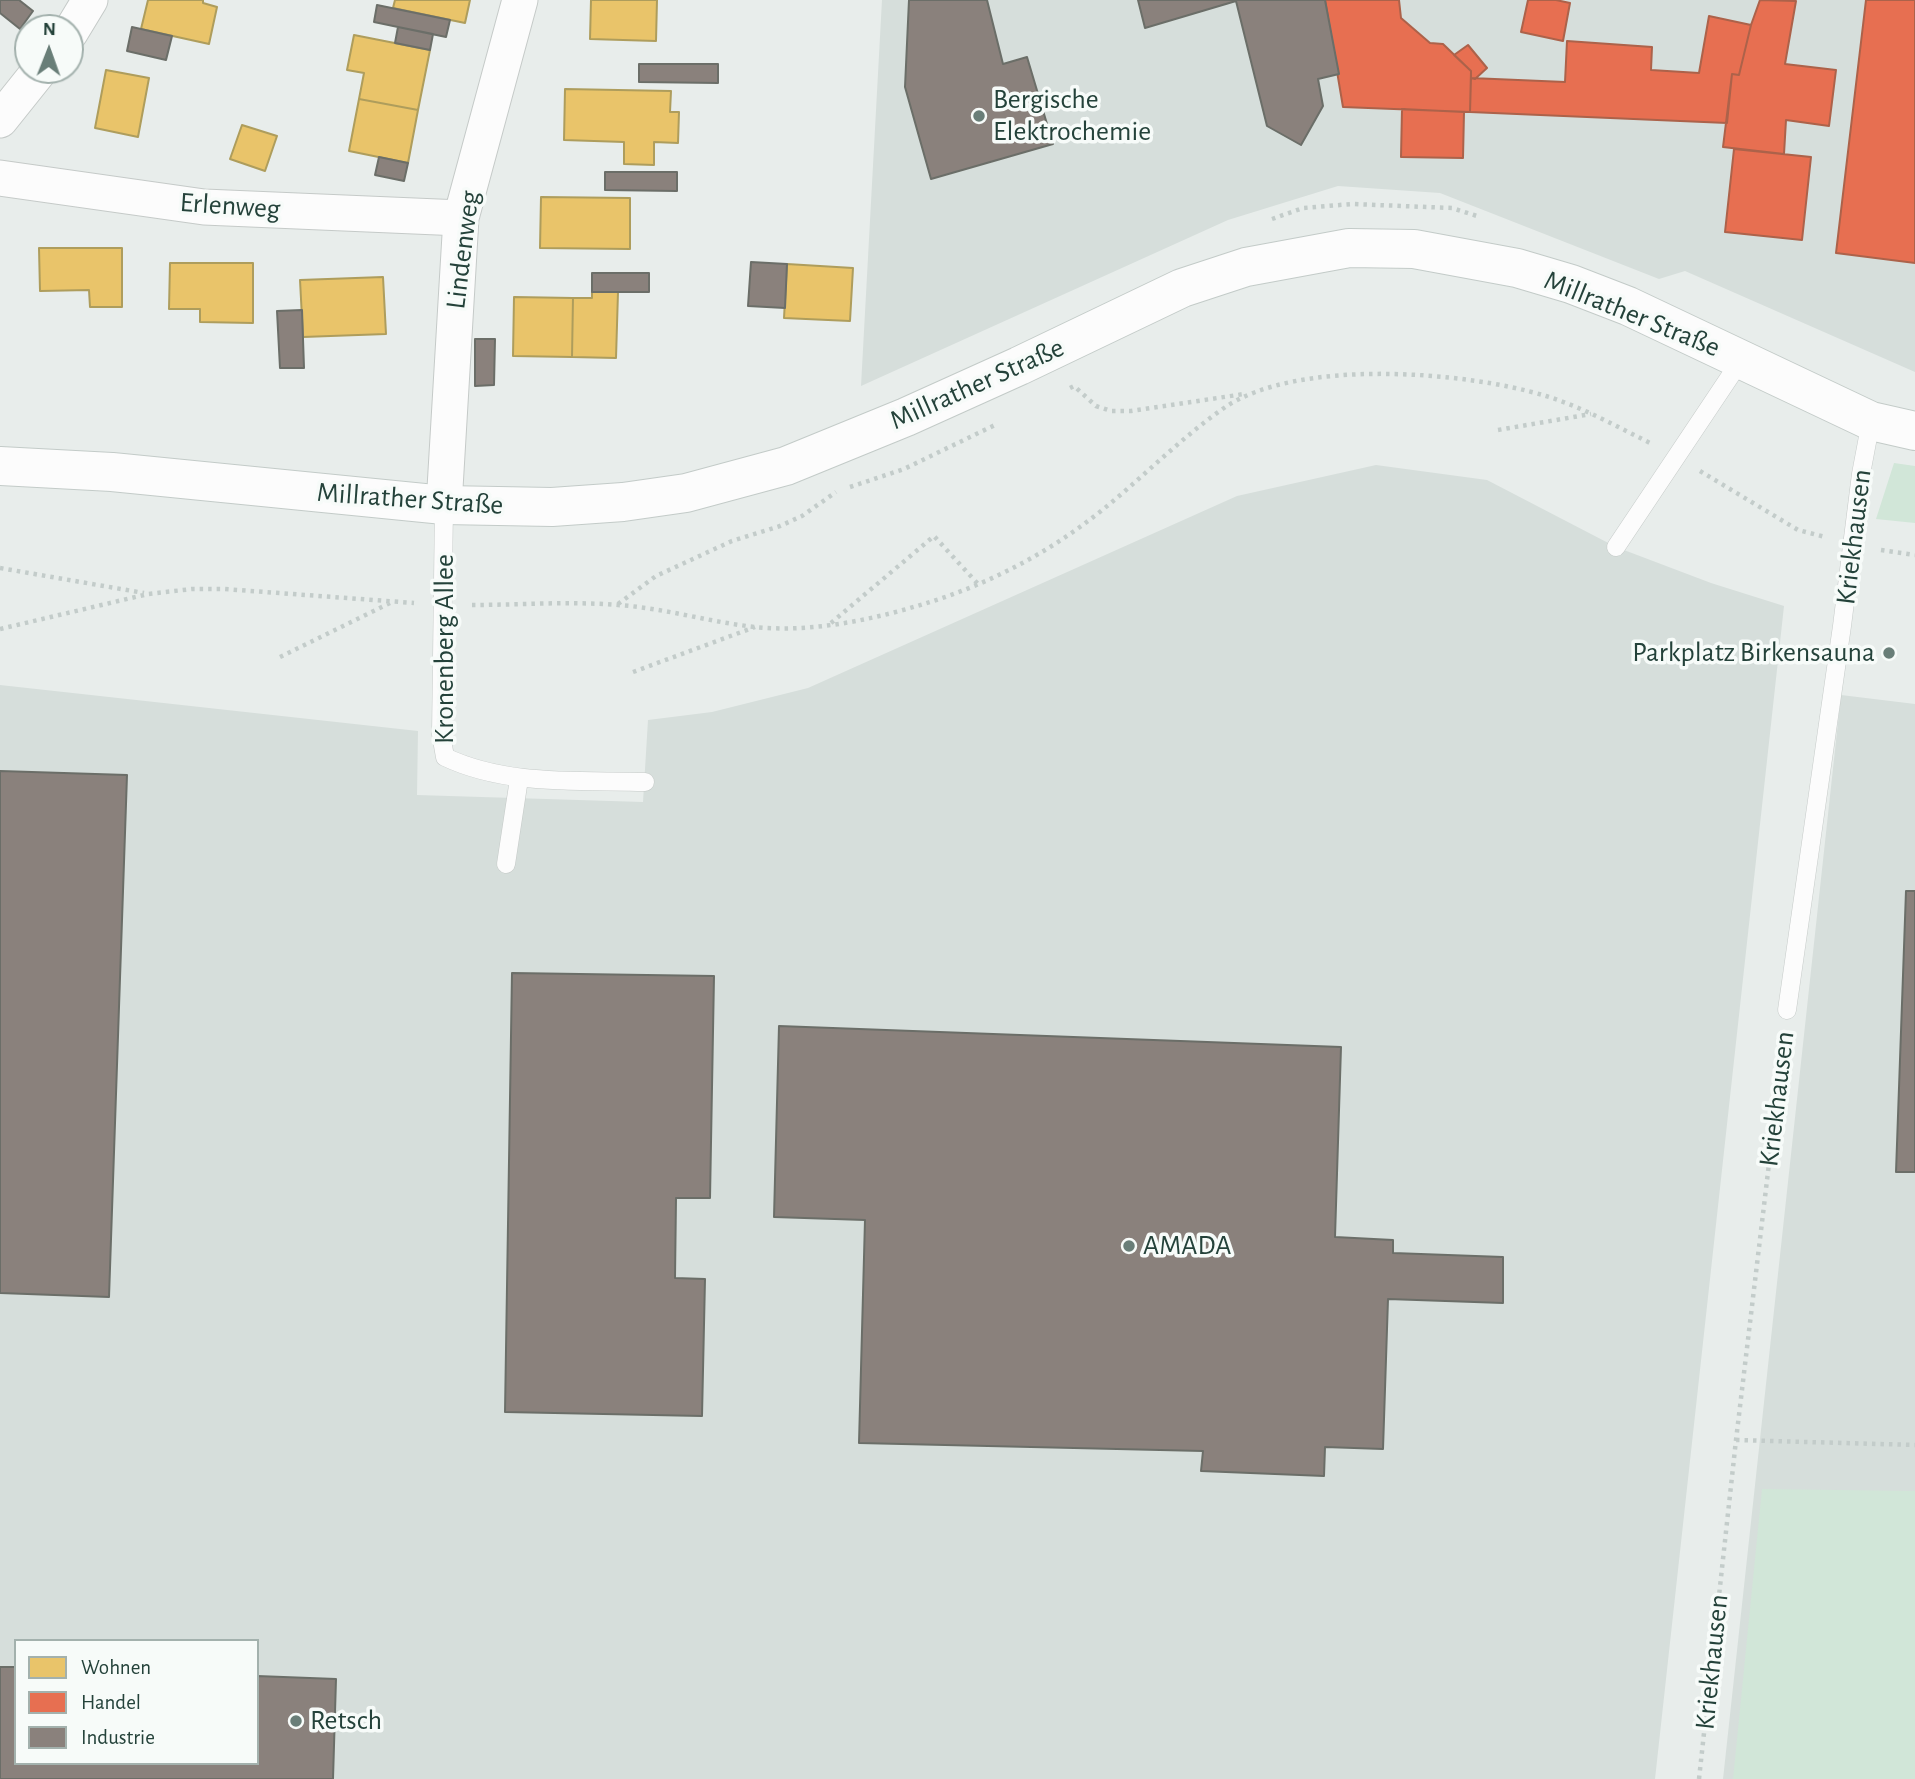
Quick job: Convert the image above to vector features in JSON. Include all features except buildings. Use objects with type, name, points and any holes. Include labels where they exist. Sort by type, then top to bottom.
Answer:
[{"type":"main road","name":"Millrather Straße","points":[[0,466],[112,472],[444,505],[552,506],[623,502],[686,493],[786,466],[906,417],[1182,288],[1246,267],[1349,248],[1414,249],[1468,258],[1571,284],[1628,306],[1871,421],[1915,431]]},
{"type":"street","name":"Lindenweg","points":[[444,505],[461,218],[520,0]]},
{"type":"street","points":[[0,120],[29,84]]},
{"type":"street","name":"Erlenweg","points":[[0,178],[204,207],[461,218]]},
{"type":"lane","points":[[1616,547],[1741,360]]},
{"type":"lane","name":"Kriekhausen","points":[[1787,1010],[1861,474],[1871,421]]},
{"type":"lane","name":"Kronenberg Allee","points":[[444,505],[441,734],[445,757],[464,766],[519,779]]},
{"type":"lane","points":[[506,864],[519,779],[645,782]]},
{"type":"path","points":[[1062,392],[1074,386],[1096,406],[1111,411],[1131,411],[1249,394],[1303,381],[1340,376],[1395,373],[1457,377],[1508,386],[1591,413],[1678,457],[1798,530],[1853,544]]},
{"type":"path","points":[[0,629],[148,594],[192,589],[444,605],[617,604],[756,627],[792,628],[830,624],[931,602],[978,584],[1031,557],[1087,522],[1186,436],[1226,406],[1249,394]]},
{"type":"path","points":[[1498,430],[1591,413]]},
{"type":"path","points":[[617,604],[656,576],[732,541],[780,526],[802,516],[840,489],[904,469],[1001,422]]},
{"type":"path","points":[[830,624],[934,536],[978,584]]},
{"type":"path","points":[[0,568],[148,594]]},
{"type":"path","points":[[280,657],[393,601]]},
{"type":"path","points":[[633,672],[756,627]]},
{"type":"path","name":"Kriekhausen","points":[[1699,1779],[1787,1010]]},
{"type":"path","points":[[1736,1440],[1915,1445]]},
{"type":"shaded area","points":[[882,0],[1915,0],[1915,372],[1685,271],[1659,279],[1440,193],[1338,186],[1228,220],[861,386]]},
{"type":"shaded area","points":[[1376,465],[1487,480],[1616,547],[1711,583],[1784,606],[1655,1779],[0,1779],[0,685],[418,731],[417,795],[643,802],[648,720],[712,712],[808,688],[1237,496]]},
{"type":"shaded area","points":[[1841,695],[1915,704],[1915,1779],[1723,1779]]},
{"type":"green space","points":[[1894,463],[1915,466],[1915,523],[1876,519]]},
{"type":"green space","points":[[1762,1489],[1915,1491],[1915,1779],[1733,1779]]},
{"type":"place","name":"Bergische Elektrochemie","points":[[979,116]]},
{"type":"place","name":"Parkplatz Birkensauna","points":[[1889,653]]},
{"type":"place","name":"AMADA","points":[[1129,1246]]},
{"type":"place","name":"Retsch","points":[[296,1721]]}]
